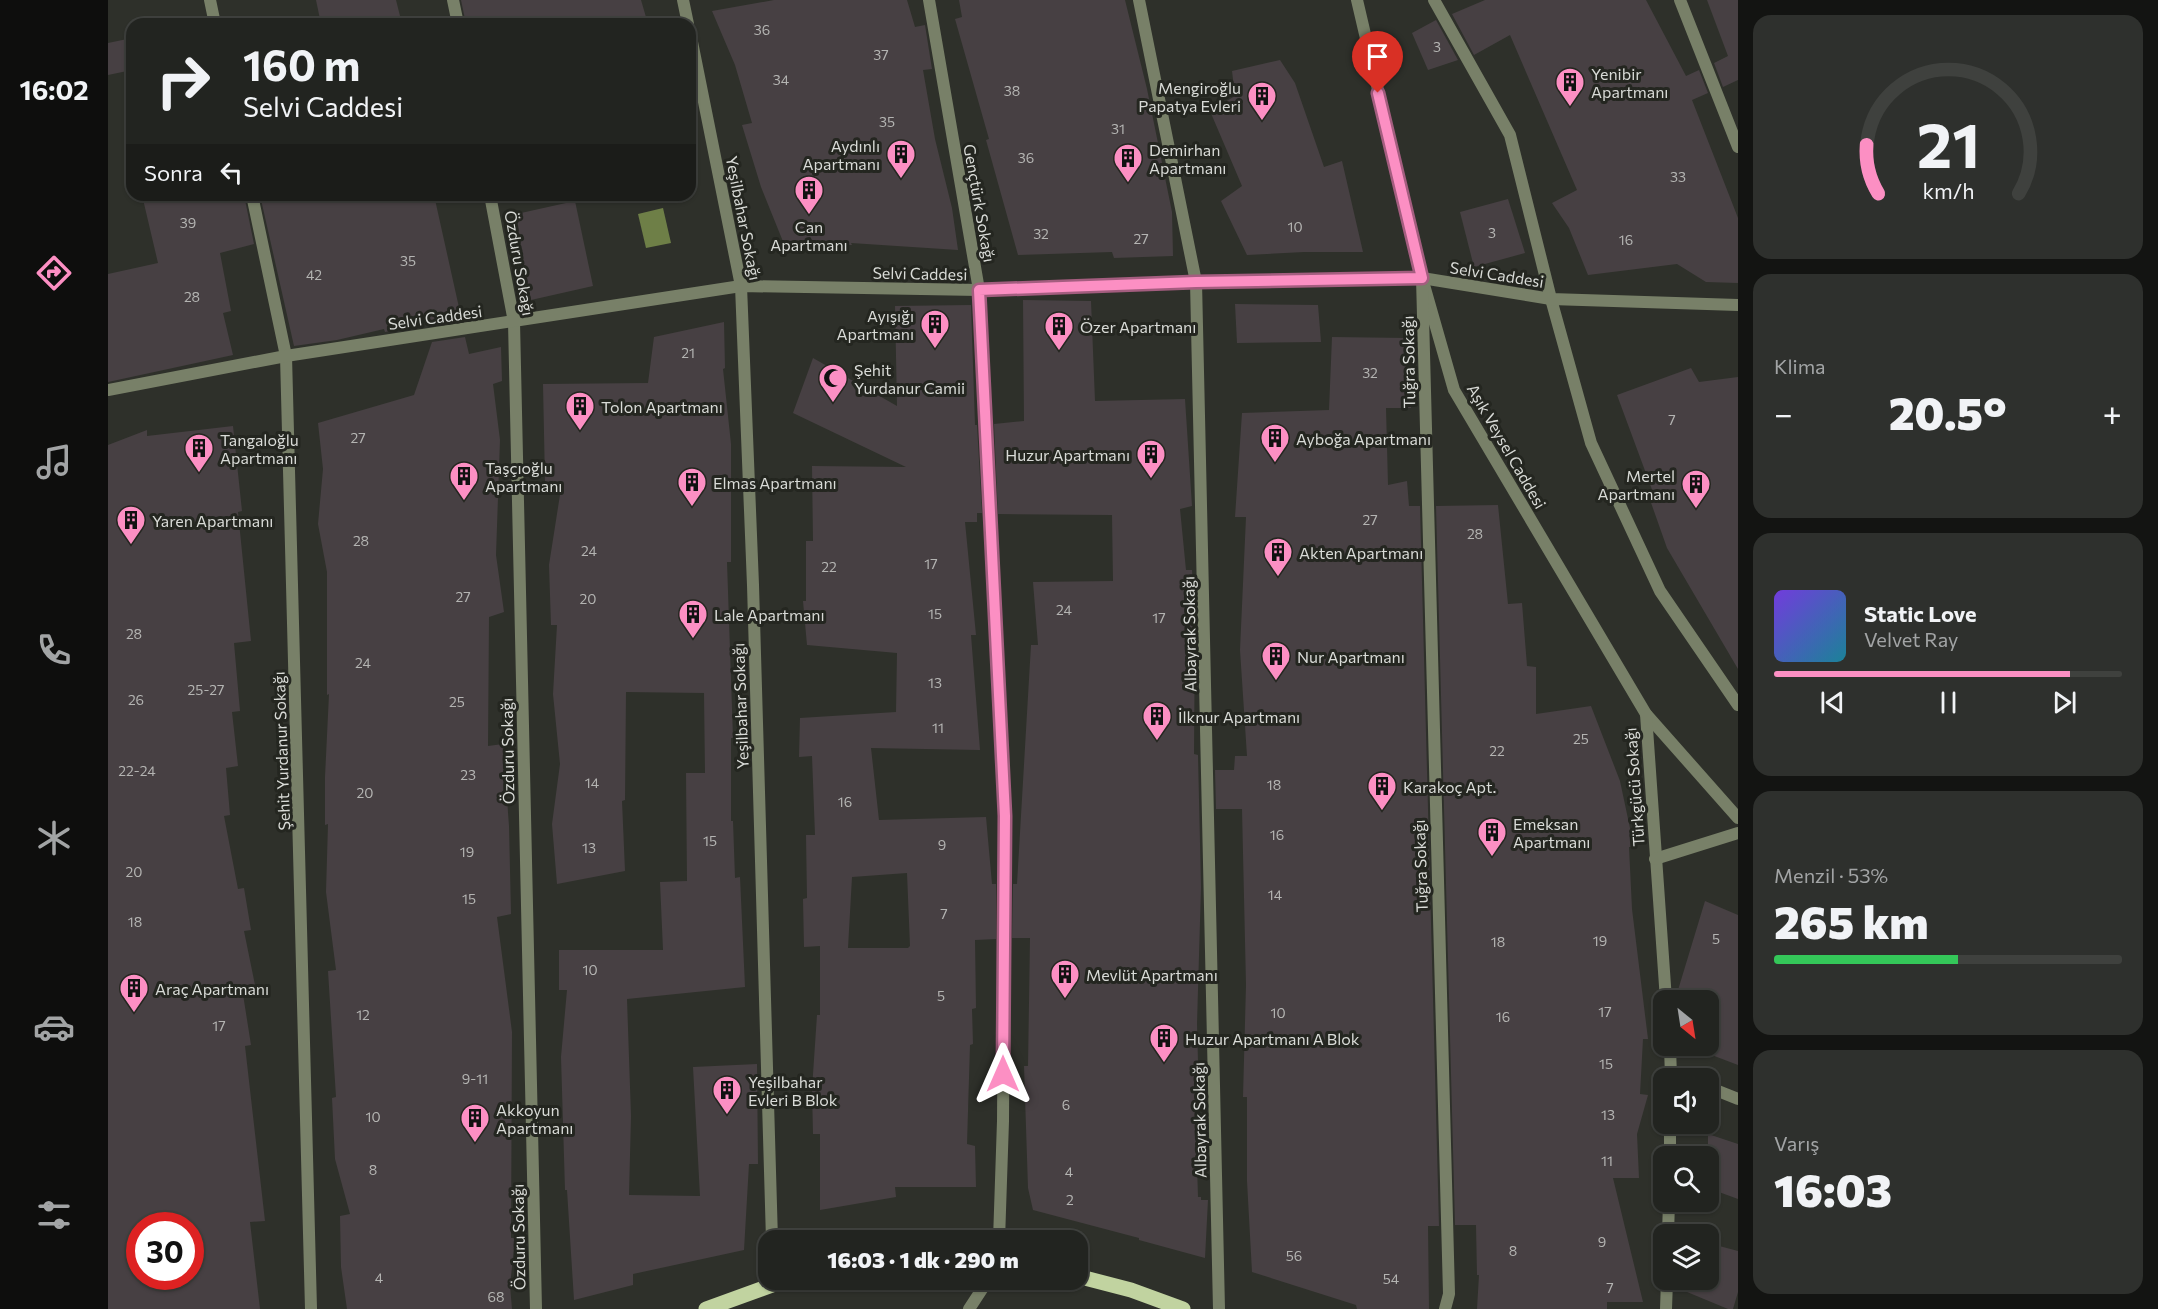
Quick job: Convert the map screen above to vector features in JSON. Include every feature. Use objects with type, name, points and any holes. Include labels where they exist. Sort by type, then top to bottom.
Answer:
[{"type":"main road","points":[[1088,1279],[1131,1290],[1183,1309]]},
{"type":"main road","points":[[706,1309],[758,1288]]},
{"type":"street","points":[[210,0],[214,18]]},
{"type":"street","points":[[453,0],[457,18]]},
{"type":"street","points":[[684,0],[687,18]]},
{"type":"street","name":"Gençtürk Sokağı","points":[[929,0],[979,290],[1005,816],[1003,1121],[999,1230]]},
{"type":"street","name":"Albayrak Sokağı","points":[[1139,0],[1196,282],[1219,1309]]},
{"type":"street","name":"Aşık Veysel Caddesi","points":[[1357,0],[1422,278],[1455,390],[1646,714],[1738,818]]},
{"type":"street","points":[[1434,0],[1510,135],[1551,299],[1591,442],[1660,591],[1738,705]]},
{"type":"street","points":[[1680,0],[1738,147]]},
{"type":"street","name":"Yeşilbahar Sokağı","points":[[696,62],[741,286],[753,585],[772,1230]]},
{"type":"street","name":"Şehit Yurdanur Sokağı","points":[[253,201],[286,356],[311,1309]]},
{"type":"street","name":"Özduru Sokağı","points":[[491,201],[514,322],[536,1309]]},
{"type":"street","name":"Selvi Caddesi","points":[[108,390],[286,356],[741,286],[979,290],[1196,282],[1422,278],[1551,299],[1738,305]]},
{"type":"street","name":"Tuğra Sokağı","points":[[1422,278],[1449,1294],[1445,1309]]},
{"type":"street","name":"Türkgücü Sokağı","points":[[1646,714],[1665,990]]},
{"type":"street","name":"Türkgücü Sokağı","points":[[1655,859],[1738,833]]},
{"type":"street","points":[[1719,1091],[1738,1099]]},
{"type":"street","points":[[969,1309],[981,1290]]},
{"type":"street","points":[[1666,1309],[1667,1290]]},
{"type":"shaded area","points":[[663,208],[671,243],[646,248],[638,214]]},
{"type":"building","points":[[316,0],[396,0],[400,18],[320,18]]},
{"type":"building","points":[[461,0],[641,0],[646,18],[465,18]]},
{"type":"building","points":[[774,0],[907,0],[915,27],[925,25],[932,69],[923,70],[935,139],[952,208],[958,250],[851,243],[852,245],[784,244],[761,187],[742,125],[752,123],[735,65],[712,11]]},
{"type":"building","points":[[959,0],[1125,0],[1147,89],[1172,212],[1173,256],[1114,258],[1112,252],[1018,255],[986,140],[989,139],[955,19],[962,17]]},
{"type":"building","points":[[1485,0],[1646,0],[1686,76],[1699,70],[1708,93],[1692,100],[1738,218],[1738,283],[1706,282],[1677,264],[1588,275],[1569,228],[1552,203],[1577,190],[1510,35],[1474,55],[1452,14]]},
{"type":"building","points":[[1707,0],[1738,0],[1738,80],[1723,87],[1714,63],[1728,56]]},
{"type":"building","points":[[1436,20],[1458,60],[1428,70],[1412,33]]},
{"type":"building","points":[[126,39],[126,71],[108,75],[108,43]]},
{"type":"building","points":[[1280,60],[1295,83],[1324,167],[1342,161],[1363,252],[1247,255],[1221,201],[1242,186],[1210,111],[1235,96],[1232,71]]},
{"type":"building","points":[[1508,199],[1525,253],[1474,267],[1460,212]]},
{"type":"building","points":[[143,201],[245,201],[254,244],[220,253],[231,311],[223,313],[233,355],[108,382],[108,274],[158,263]]},
{"type":"building","points":[[261,201],[435,201],[462,321],[438,324],[439,321],[385,332],[384,329],[337,340],[294,346]]},
{"type":"building","points":[[575,201],[593,286],[531,300],[512,215]]},
{"type":"building","points":[[1023,300],[1091,301],[1095,401],[1185,399],[1192,506],[1180,509],[1186,570],[1192,570],[1195,618],[1194,754],[1198,755],[1201,887],[1197,1024],[1199,1100],[1195,1100],[1198,1197],[1201,1197],[1201,1200],[1208,1200],[1205,1258],[1033,1210],[1028,1188],[1024,1066],[1028,1066],[1030,938],[1012,938],[1013,884],[1017,884],[1031,645],[1038,645],[1033,582],[1113,581],[1112,515],[998,514],[994,424],[1024,421]]},
{"type":"building","points":[[1235,304],[1318,305],[1321,342],[1237,343]]},
{"type":"building","points":[[971,305],[975,425],[977,425],[982,513],[977,513],[977,522],[965,522],[976,635],[971,635],[980,750],[871,748],[879,820],[986,817],[992,884],[996,884],[996,939],[975,940],[976,1008],[972,1009],[973,1044],[970,1045],[967,1144],[975,1146],[976,1187],[895,1187],[896,1197],[820,1210],[820,1134],[813,1134],[812,1089],[817,1015],[820,1015],[820,946],[804,947],[803,899],[807,898],[806,835],[815,835],[812,756],[799,757],[800,718],[896,712],[897,653],[807,645],[803,601],[806,601],[806,541],[813,541],[812,466],[906,467],[793,413],[813,358],[897,406],[895,306]],"holes":[[[907,873],[910,946],[908,948],[848,948],[852,877]]]},
{"type":"building","points":[[724,322],[725,368],[723,369],[731,444],[731,562],[727,562],[733,738],[731,738],[731,821],[733,821],[735,878],[740,877],[745,987],[627,999],[631,1116],[629,1195],[700,1196],[693,1067],[757,1064],[758,1164],[749,1164],[744,1250],[633,1274],[633,1285],[574,1300],[567,1190],[565,1190],[561,1057],[567,990],[559,990],[559,950],[663,950],[660,882],[687,881],[686,773],[705,773],[704,693],[626,692],[625,800],[622,801],[625,871],[557,884],[552,824],[560,764],[553,694],[557,625],[551,625],[549,565],[562,482],[545,482],[543,384],[648,383],[654,337]]},
{"type":"building","points":[[465,337],[469,354],[501,347],[502,381],[493,384],[500,440],[496,555],[504,612],[489,617],[488,746],[503,744],[509,826],[511,914],[497,917],[512,1032],[511,1238],[515,1238],[510,1286],[512,1309],[347,1309],[341,1267],[340,1216],[350,1214],[335,1159],[332,1098],[336,1097],[328,971],[336,970],[326,892],[328,824],[325,825],[325,777],[329,694],[327,695],[327,572],[318,524],[323,469],[318,423],[414,395],[432,342]]},
{"type":"building","points":[[1332,337],[1407,338],[1411,408],[1386,408],[1388,485],[1407,481],[1409,506],[1420,506],[1439,1226],[1428,1226],[1429,1309],[1357,1309],[1356,1305],[1252,1272],[1247,1181],[1247,1097],[1243,1097],[1246,985],[1242,809],[1216,809],[1215,770],[1234,770],[1235,756],[1247,756],[1240,650],[1246,517],[1235,517],[1242,413],[1329,410]]},
{"type":"building","points":[[1691,368],[1699,382],[1738,377],[1738,669],[1667,548],[1649,497],[1654,495],[1617,395]]},
{"type":"building","points":[[233,426],[242,511],[238,512],[251,641],[234,643],[240,711],[232,712],[238,766],[226,768],[230,815],[224,816],[238,889],[244,888],[251,930],[244,931],[255,985],[242,988],[251,1045],[245,1046],[265,1221],[250,1222],[260,1309],[108,1309],[108,445],[147,430],[147,436]]},
{"type":"building","points":[[1498,505],[1508,604],[1522,603],[1527,666],[1536,667],[1536,714],[1591,706],[1620,781],[1634,847],[1629,847],[1632,909],[1648,1039],[1643,1039],[1640,1094],[1648,1095],[1637,1134],[1639,1178],[1613,1178],[1643,1302],[1607,1302],[1607,1309],[1477,1309],[1479,1275],[1477,1275],[1476,1225],[1455,1225],[1436,506]]},
{"type":"building","points":[[1705,901],[1738,915],[1738,1065],[1714,1056],[1719,1056],[1719,990],[1678,990]]},
{"type":"building","points":[[1708,1134],[1738,1144],[1738,1199],[1719,1192],[1719,1146],[1708,1146]]},
{"type":"building","points":[[1719,1246],[1738,1251],[1738,1292],[1733,1309],[1682,1290],[1719,1290]]},
{"type":"place","name":"Yenibir Apartmanı","points":[[1570,108]]},
{"type":"place","name":"Mengiroğlu Papatya Evleri","points":[[1262,122]]},
{"type":"place","name":"Aydınlı Apartmanı","points":[[901,180]]},
{"type":"place","name":"Demirhan Apartmanı","points":[[1128,184]]},
{"type":"place","name":"Can Apartmanı","points":[[809,216]]},
{"type":"place","name":"Ayışığı Apartmanı","points":[[935,350]]},
{"type":"place","name":"Özer Apartmanı","points":[[1059,352]]},
{"type":"place","name":"Şehit Yurdanur Camii","points":[[833,404]]},
{"type":"place","name":"Tolon Apartmanı","points":[[580,432]]},
{"type":"place","name":"Ayboğa Apartmanı","points":[[1275,464]]},
{"type":"place","name":"Tangaloğlu Apartmanı","points":[[199,474]]},
{"type":"place","name":"Huzur Apartmanı","points":[[1151,480]]},
{"type":"place","name":"Taşçıoğlu Apartmanı","points":[[464,502]]},
{"type":"place","name":"Elmas Apartmanı","points":[[692,508]]},
{"type":"place","name":"Mertel Apartmanı","points":[[1696,510]]},
{"type":"place","name":"Yaren Apartmanı","points":[[131,546]]},
{"type":"place","name":"Akten Apartmanı","points":[[1278,578]]},
{"type":"place","name":"Lale Apartmanı","points":[[693,640]]},
{"type":"place","name":"Nur Apartmanı","points":[[1276,682]]},
{"type":"place","name":"İlknur Apartmanı","points":[[1157,742]]},
{"type":"place","name":"Karakoç Apt.","points":[[1382,812]]},
{"type":"place","name":"Emeksan Apartmanı","points":[[1492,858]]},
{"type":"place","name":"Mevlüt Apartmanı","points":[[1065,1000]]},
{"type":"place","name":"Araç Apartmanı","points":[[134,1014]]},
{"type":"place","name":"Huzur Apartmanı A Blok","points":[[1164,1064]]},
{"type":"place","name":"Yeşilbahar Evleri B Blok","points":[[727,1116]]},
{"type":"place","name":"Akkoyun Apartmanı","points":[[475,1144]]},
{"type":"route","points":[[1003,1074],[1005,816],[979,290],[1196,282],[1422,278],[1378,93]]}]
